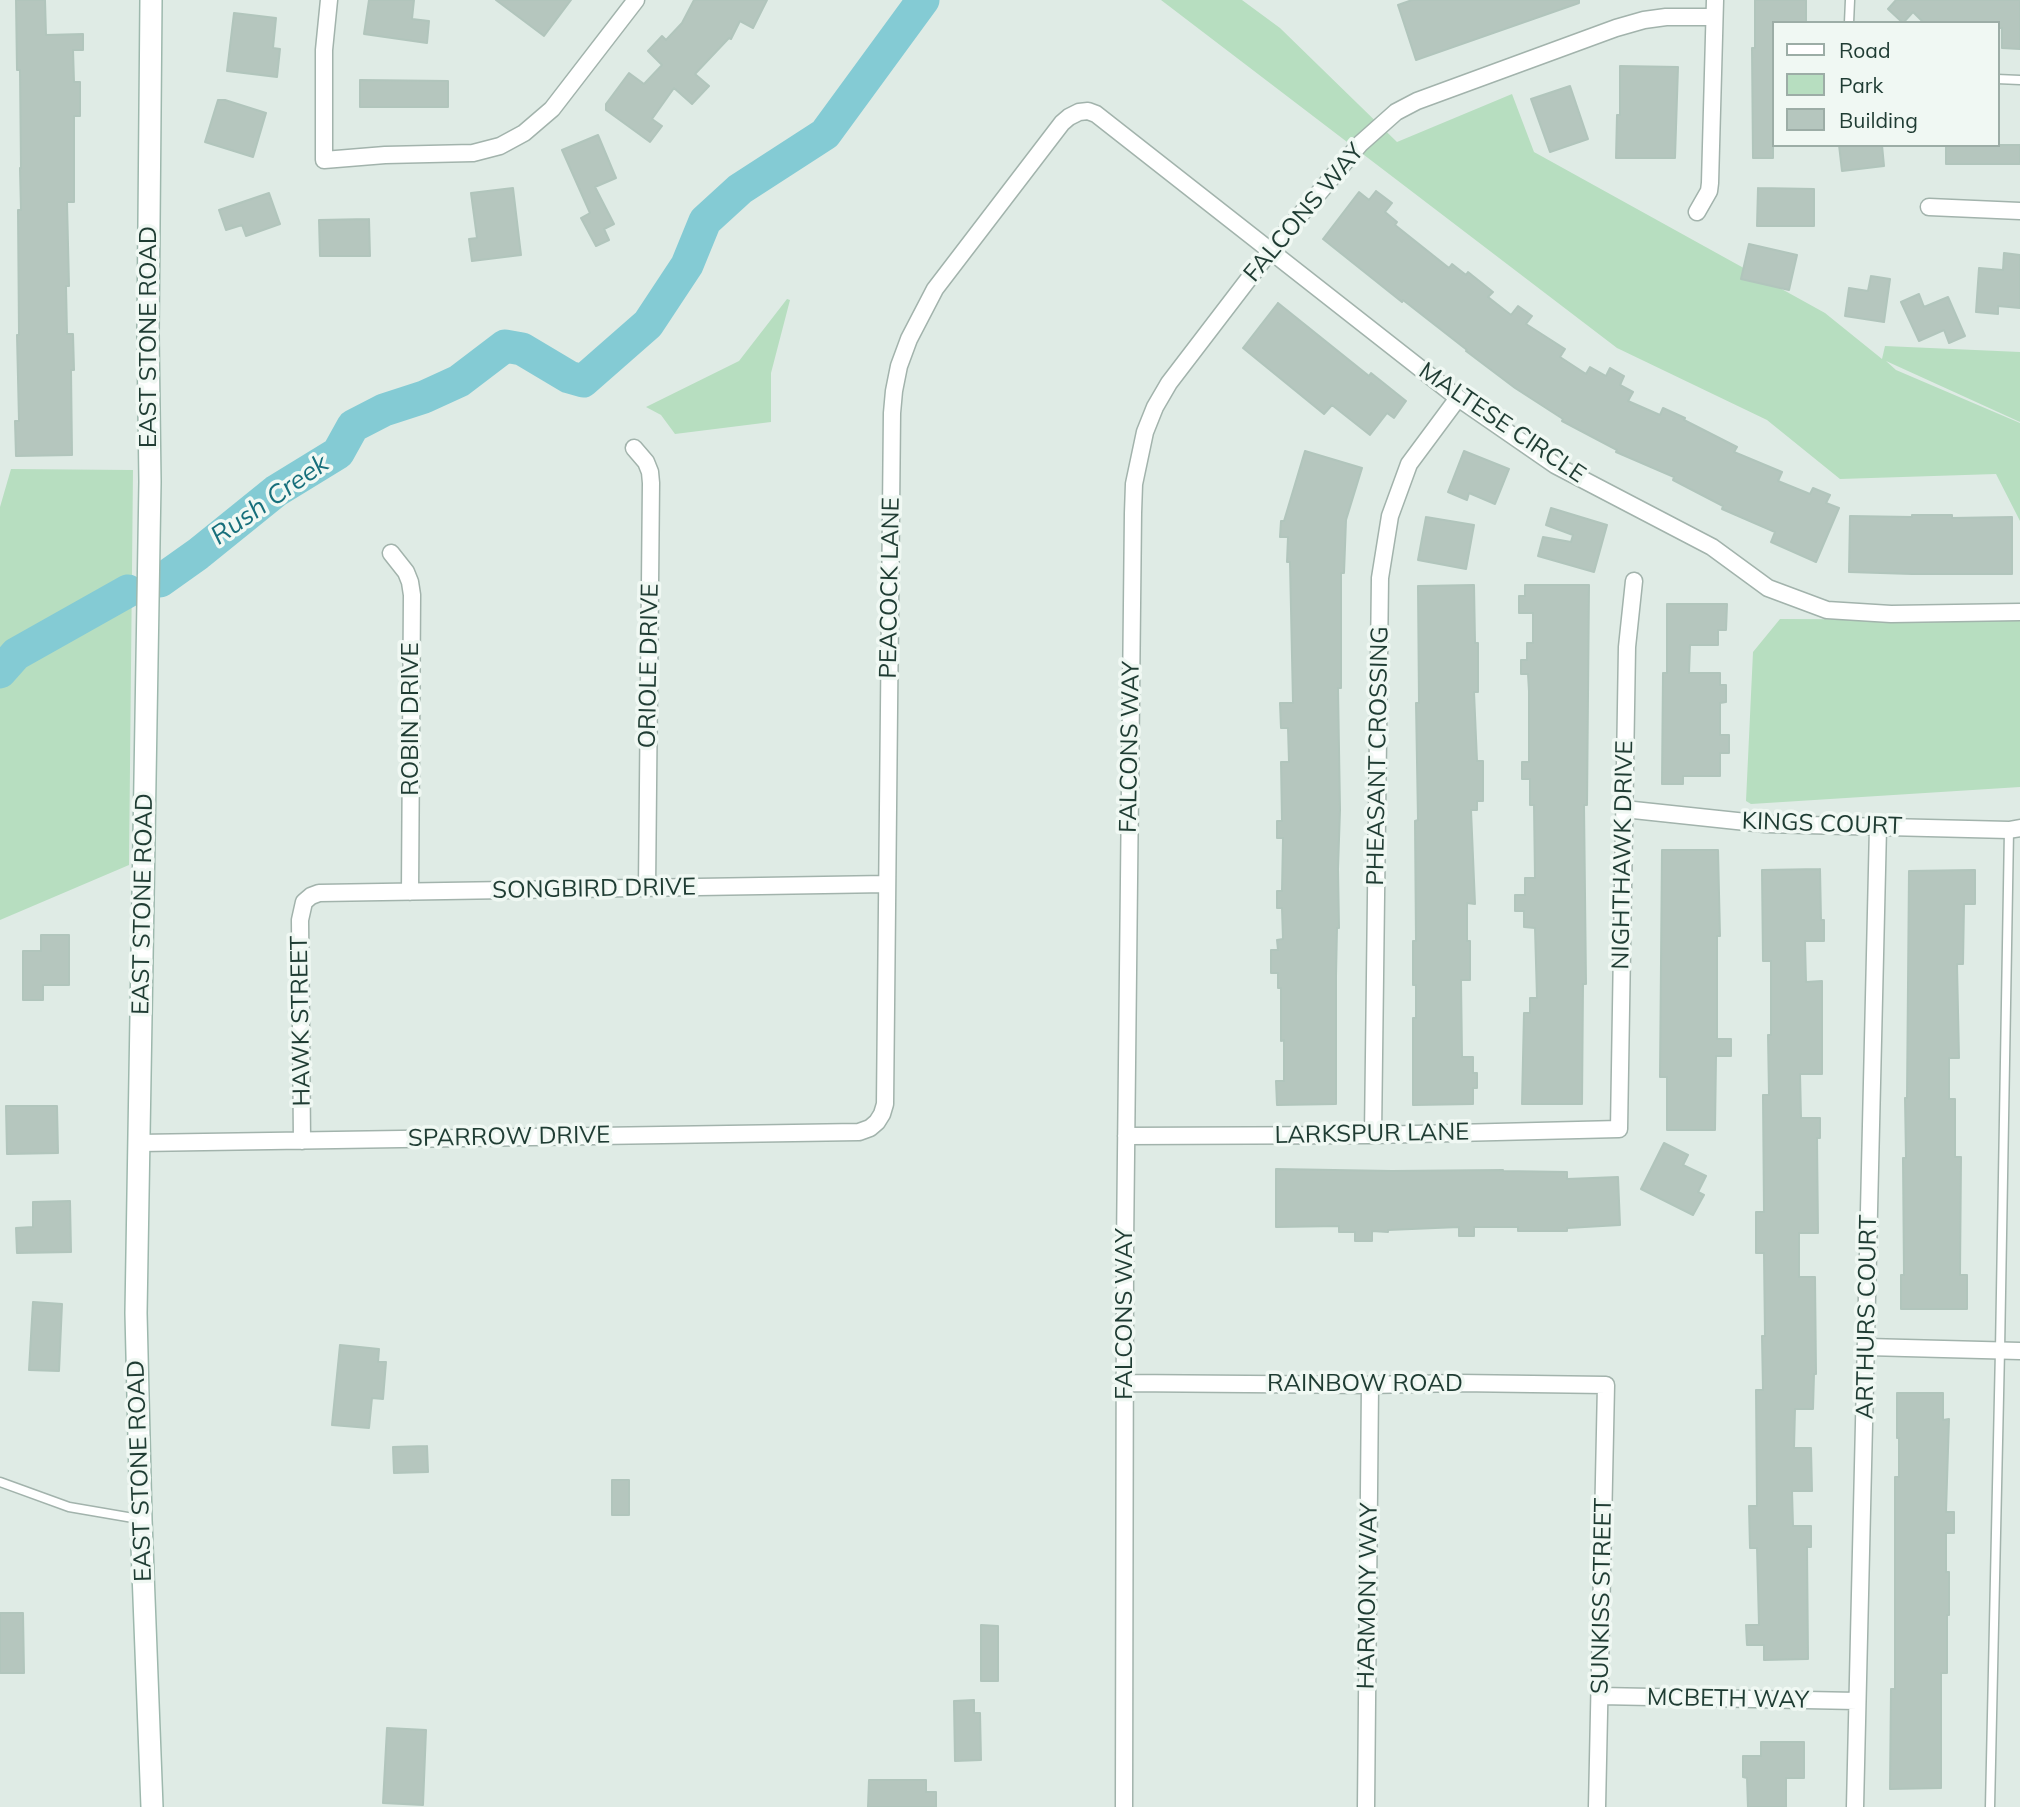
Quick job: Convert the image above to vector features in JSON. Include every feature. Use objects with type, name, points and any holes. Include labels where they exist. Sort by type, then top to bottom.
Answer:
[{"type":"main road","name":"EAST STONE ROAD","points":[[151,0],[148,334],[150,482],[136,1313],[152,1807]]},
{"type":"street","points":[[329,0],[324,50],[324,160],[385,155],[473,153],[500,146],[524,133],[552,109],[636,0]]},
{"type":"street","points":[[1697,212],[1709,191],[1710,183],[1715,0]]},
{"type":"street","name":"FALCONS WAY","points":[[1124,1807],[1124,1383],[1134,484],[1146,432],[1169,383],[1270,251],[1360,144],[1396,112],[1417,101],[1616,28],[1666,17],[1714,17]]},
{"type":"street","name":"MALTESE CIRCLE","points":[[1079,112],[1096,114],[1458,398],[1555,465],[1712,547],[1768,589],[1827,610],[1891,614],[2020,612]]},
{"type":"street","name":"PEACOCK LANE","points":[[877,1122],[883,1114],[885,1104],[892,413],[899,366],[909,339],[935,289],[1062,123],[1079,112]]},
{"type":"street","points":[[1928,207],[2020,211]]},
{"type":"street","name":"PHEASANT CROSSING","points":[[1373,1135],[1380,578],[1390,516],[1409,464],[1458,398]]},
{"type":"street","name":"ORIOLE DRIVE","points":[[634,448],[646,462],[651,483],[647,888]]},
{"type":"street","name":"ROBIN DRIVE","points":[[391,553],[406,572],[412,594],[410,892]]},
{"type":"street","name":"NIGHTHAWK DRIVE","points":[[1619,1129],[1627,647],[1634,582]]},
{"type":"street","name":"KINGS COURT","points":[[1624,809],[1765,824],[2015,829]]},
{"type":"street","name":"ARTHURS COURT","points":[[1855,1807],[1878,827]]},
{"type":"street","name":"SONGBIRD DRIVE","points":[[304,902],[319,893],[887,884]]},
{"type":"street","name":"HAWK STREET","points":[[302,1141],[300,920],[304,902]]},
{"type":"street","name":"SPARROW DRIVE","points":[[139,1143],[859,1132],[877,1122]]},
{"type":"street","name":"LARKSPUR LANE","points":[[1126,1136],[1373,1135],[1619,1129]]},
{"type":"street","points":[[1867,1347],[2020,1350]]},
{"type":"street","name":"RAINBOW ROAD","points":[[1124,1383],[1606,1385]]},
{"type":"street","name":"HARMONY WAY","points":[[1366,1807],[1370,1385]]},
{"type":"street","name":"SUNKISS STREET","points":[[1597,1807],[1606,1385]]},
{"type":"street","name":"MCBETH WAY","points":[[1600,1696],[1857,1701]]},
{"type":"lane","points":[[1849,21],[1850,0]]},
{"type":"lane","points":[[1999,79],[2020,80]]},
{"type":"lane","points":[[1990,1807],[2015,829]]},
{"type":"lane","points":[[0,1482],[69,1507],[141,1520]]},
{"type":"green space","points":[[1161,0],[1242,0],[1280,28],[1397,142],[1512,94],[1534,152],[1825,313],[1882,359],[1885,346],[2020,352],[2020,422],[1886,361],[1896,370],[2020,423],[2020,521],[1996,474],[1840,479],[1767,420],[1617,348]]},
{"type":"green space","points":[[787,299],[790,300],[771,373],[771,422],[675,434],[661,415],[646,407],[739,361]]},
{"type":"green space","points":[[11,469],[133,470],[129,865],[0,920],[0,507]]},
{"type":"green space","points":[[1780,619],[2020,620],[2020,787],[1751,804],[1746,801],[1753,652]]},
{"type":"building","points":[[16,0],[45,0],[46,35],[83,34],[83,50],[73,50],[74,82],[80,82],[80,116],[74,116],[74,202],[67,202],[67,334],[73,334],[74,370],[71,370],[72,455],[16,456],[15,421],[19,421],[17,335],[21,168]]},
{"type":"building","points":[[369,0],[414,0],[412,19],[429,21],[427,43],[364,34]]},
{"type":"building","points":[[496,0],[571,0],[544,36]]},
{"type":"building","points":[[694,0],[767,0],[753,28],[740,21],[731,39],[729,38],[695,74],[709,86],[692,104],[674,88],[652,119],[662,126],[650,142],[606,110],[606,104],[629,73],[644,84],[662,65],[648,51],[662,36],[666,40],[682,23]]},
{"type":"building","points":[[1412,0],[1579,0],[1579,3],[1416,60],[1398,5]]},
{"type":"building","points":[[1755,0],[1806,0],[1806,21],[1772,21],[1773,158],[1753,158],[1752,48],[1755,48]]},
{"type":"building","points":[[1896,0],[2020,0],[2020,49],[2002,48],[2002,28],[1999,28],[1999,21],[1922,21],[1913,12],[1905,21],[1901,21],[1888,9]]},
{"type":"building","points":[[234,13],[276,18],[273,48],[280,49],[277,77],[227,71]]},
{"type":"building","points":[[1620,66],[1678,67],[1675,158],[1616,158],[1617,115],[1620,115]]},
{"type":"building","points":[[360,80],[448,81],[448,107],[360,107]]},
{"type":"building","points":[[1570,86],[1588,139],[1550,152],[1531,99]]},
{"type":"building","points":[[218,100],[266,113],[253,157],[205,142]]},
{"type":"building","points":[[598,135],[616,178],[595,187],[614,224],[604,229],[609,240],[596,246],[581,218],[590,213],[562,150]]},
{"type":"building","points":[[2020,145],[2020,164],[1946,164],[1946,147]]},
{"type":"building","points":[[1839,147],[1882,147],[1884,166],[1842,171]]},
{"type":"building","points":[[513,188],[521,255],[472,261],[469,239],[477,238],[471,193]]},
{"type":"building","points":[[1758,188],[1814,189],[1814,226],[1757,226]]},
{"type":"building","points":[[1376,191],[1392,203],[1385,212],[1397,222],[1395,225],[1449,268],[1452,264],[1466,275],[1468,272],[1493,292],[1488,297],[1511,315],[1518,306],[1532,316],[1526,324],[1565,349],[1560,357],[1586,374],[1590,367],[1606,376],[1610,368],[1624,376],[1620,385],[1633,392],[1628,401],[1660,415],[1663,408],[1685,418],[1684,420],[1737,447],[1734,452],[1782,472],[1778,481],[1810,494],[1813,488],[1830,495],[1826,503],[1839,508],[1816,562],[1771,542],[1775,532],[1722,509],[1723,506],[1673,480],[1674,477],[1616,452],[1617,450],[1562,421],[1563,419],[1515,388],[1466,351],[1323,239],[1359,192],[1369,200]]},
{"type":"building","points":[[269,193],[280,224],[246,236],[242,225],[226,230],[219,210]]},
{"type":"building","points":[[369,219],[370,256],[320,256],[319,220]]},
{"type":"building","points":[[1749,244],[1797,255],[1789,290],[1741,279]]},
{"type":"building","points":[[2004,253],[2020,255],[2020,308],[1998,306],[1998,314],[1976,312],[1979,268],[2003,270]]},
{"type":"building","points":[[1871,276],[1890,279],[1884,322],[1845,316],[1849,288],[1868,291]]},
{"type":"building","points":[[1919,294],[1924,307],[1948,297],[1965,336],[1949,343],[1944,330],[1919,341],[1901,302]]},
{"type":"building","points":[[1278,303],[1369,376],[1371,373],[1406,401],[1394,418],[1387,413],[1370,435],[1332,405],[1324,414],[1243,348]]},
{"type":"building","points":[[1305,451],[1362,468],[1346,520],[1344,573],[1341,573],[1336,1104],[1277,1105],[1276,1081],[1284,1081],[1284,1040],[1281,1041],[1281,988],[1278,988],[1278,973],[1271,973],[1271,950],[1278,950],[1277,940],[1283,939],[1282,908],[1277,908],[1277,891],[1282,891],[1283,838],[1277,838],[1277,821],[1282,821],[1281,762],[1289,762],[1288,728],[1281,728],[1280,703],[1293,703],[1290,562],[1287,562],[1288,537],[1280,537],[1281,521],[1284,521]]},
{"type":"building","points":[[1464,451],[1509,469],[1495,504],[1469,493],[1467,500],[1448,492]]},
{"type":"building","points":[[1551,508],[1607,525],[1594,572],[1538,556],[1543,537],[1571,542],[1573,535],[1546,525]]},
{"type":"building","points":[[1952,515],[1952,518],[2012,517],[2012,574],[1849,572],[1850,516]]},
{"type":"building","points":[[1426,517],[1474,525],[1466,569],[1418,560]]},
{"type":"building","points":[[1474,585],[1478,692],[1474,692],[1477,761],[1483,761],[1483,801],[1477,801],[1477,810],[1471,810],[1475,904],[1467,903],[1470,980],[1461,980],[1462,1057],[1473,1057],[1477,1088],[1473,1088],[1473,1104],[1413,1105],[1413,1018],[1416,1018],[1416,985],[1413,985],[1413,941],[1416,941],[1415,821],[1418,820],[1418,586]]},
{"type":"building","points":[[1525,585],[1589,585],[1587,805],[1584,805],[1586,984],[1583,984],[1582,1104],[1522,1104],[1524,1013],[1530,1013],[1530,998],[1537,998],[1535,928],[1524,927],[1524,911],[1515,911],[1515,895],[1525,895],[1525,878],[1535,878],[1534,805],[1530,805],[1530,779],[1522,779],[1522,762],[1529,762],[1529,691],[1528,674],[1521,674],[1521,660],[1527,660],[1527,643],[1533,643],[1533,613],[1519,613],[1519,596],[1525,596]]},
{"type":"building","points":[[1667,604],[1727,604],[1726,630],[1718,630],[1718,645],[1690,645],[1689,673],[1720,673],[1720,685],[1726,685],[1726,702],[1720,703],[1720,735],[1729,735],[1729,753],[1720,753],[1720,776],[1683,776],[1683,784],[1662,784]]},
{"type":"building","points":[[1662,850],[1718,850],[1720,936],[1717,936],[1717,1039],[1731,1039],[1731,1056],[1716,1056],[1715,1130],[1667,1130],[1667,1077],[1660,1077]]},
{"type":"building","points":[[1820,869],[1824,941],[1805,941],[1806,982],[1822,981],[1822,1074],[1800,1074],[1801,1118],[1820,1118],[1820,1138],[1817,1138],[1818,1233],[1799,1233],[1799,1277],[1815,1277],[1816,1374],[1813,1409],[1795,1409],[1794,1448],[1811,1448],[1812,1491],[1792,1491],[1793,1526],[1811,1526],[1811,1547],[1807,1547],[1808,1659],[1764,1660],[1764,1645],[1747,1645],[1746,1625],[1759,1625],[1757,1548],[1750,1548],[1749,1506],[1757,1506],[1756,1390],[1763,1390],[1762,1336],[1765,1336],[1764,1253],[1756,1253],[1756,1212],[1764,1212],[1763,1095],[1769,1095],[1768,1035],[1771,1035],[1771,961],[1763,961],[1762,870]]},
{"type":"building","points":[[1975,870],[1975,904],[1964,904],[1963,964],[1957,964],[1959,1058],[1949,1058],[1949,1099],[1955,1099],[1955,1157],[1961,1157],[1960,1275],[1967,1275],[1967,1309],[1901,1309],[1901,1275],[1904,1275],[1903,1158],[1906,1158],[1909,871]]},
{"type":"building","points":[[41,935],[69,935],[69,985],[43,985],[43,1000],[23,1000],[23,951],[41,951]]},
{"type":"building","points":[[6,1106],[57,1106],[58,1153],[7,1154]]},
{"type":"building","points":[[1664,1143],[1688,1155],[1683,1165],[1706,1176],[1698,1192],[1704,1195],[1693,1215],[1641,1189]]},
{"type":"building","points":[[1276,1169],[1503,1170],[1567,1172],[1567,1179],[1618,1177],[1620,1225],[1567,1228],[1567,1231],[1518,1231],[1518,1227],[1474,1227],[1474,1236],[1459,1236],[1459,1227],[1388,1230],[1372,1231],[1372,1241],[1355,1241],[1355,1232],[1339,1232],[1339,1226],[1276,1227]]},
{"type":"building","points":[[70,1201],[71,1252],[17,1253],[16,1228],[33,1227],[33,1202]]},
{"type":"building","points":[[33,1302],[62,1304],[59,1371],[29,1370]]},
{"type":"building","points":[[340,1345],[379,1349],[378,1362],[386,1362],[383,1399],[372,1398],[369,1428],[332,1425]]},
{"type":"building","points":[[1897,1393],[1943,1393],[1943,1420],[1949,1419],[1946,1512],[1954,1512],[1954,1533],[1946,1533],[1949,1615],[1947,1673],[1941,1673],[1941,1788],[1890,1789],[1891,1689],[1895,1689],[1895,1477],[1899,1477]]},
{"type":"building","points":[[427,1446],[428,1472],[394,1473],[393,1447]]},
{"type":"building","points":[[612,1480],[629,1480],[629,1515],[612,1515]]},
{"type":"building","points":[[0,1613],[23,1613],[24,1673],[0,1673]]},
{"type":"building","points":[[981,1625],[998,1626],[998,1681],[981,1681]]},
{"type":"building","points":[[974,1700],[974,1713],[980,1713],[981,1760],[955,1761],[954,1701]]},
{"type":"building","points":[[387,1728],[426,1730],[423,1805],[383,1803]]},
{"type":"building","points":[[1761,1742],[1804,1742],[1804,1778],[1786,1778],[1786,1807],[1748,1807],[1743,1756],[1761,1756]]},
{"type":"building","points":[[869,1780],[926,1780],[926,1792],[936,1792],[936,1807],[868,1807]]},
{"type":"waterway","name":"Rush Creek","points":[[160,581],[276,491],[338,453],[353,426],[384,410],[424,397],[459,381],[505,346],[522,349],[569,377],[583,381],[648,324],[687,265],[705,221],[740,189],[825,134],[923,0]]},
{"type":"waterway","name":"Rush Creek","points":[[0,672],[16,654],[128,591]]}]
